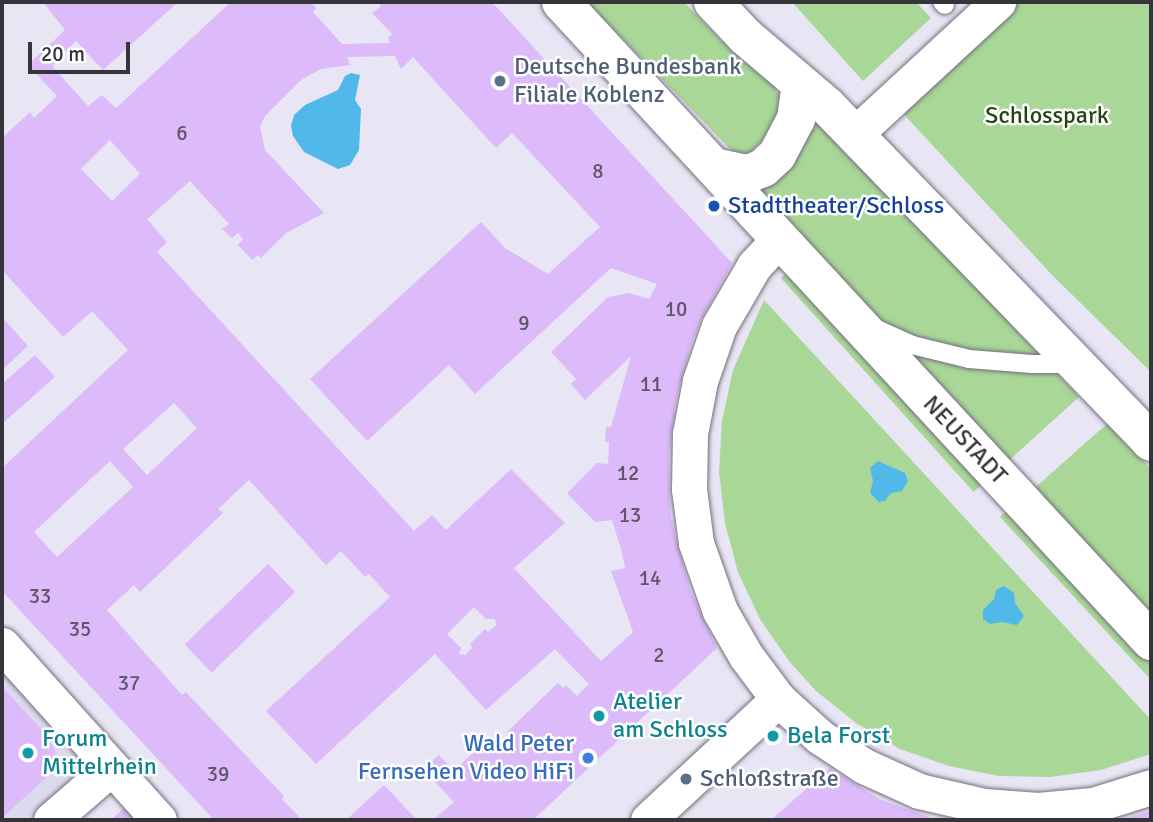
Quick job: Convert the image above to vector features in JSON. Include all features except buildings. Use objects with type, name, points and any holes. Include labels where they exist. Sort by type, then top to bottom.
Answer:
[{"type":"street","name":"NEUSTADT","points":[[561,2],[1151,641]]},
{"type":"street","points":[[713,2],[746,37],[855,134],[1073,364],[1151,441]]},
{"type":"street","points":[[855,134],[998,2]]},
{"type":"street","points":[[713,167],[748,174],[763,167],[777,155],[796,119],[801,84]]},
{"type":"street","points":[[780,238],[742,284],[719,326],[694,404],[688,466],[696,543],[711,591],[729,629],[778,699],[843,754],[891,780],[950,799],[1009,809],[1066,809],[1120,798],[1151,787]]},
{"type":"street","points":[[2,645],[159,820]]},
{"type":"street","points":[[648,820],[778,699]]},
{"type":"street","points":[[51,820],[111,768]]},
{"type":"lane","points":[[845,310],[881,332],[912,345],[969,359],[1073,364]]},
{"type":"shaded area","points":[[2,665],[95,765],[31,820],[2,820]]},
{"type":"green space","points":[[587,2],[684,2],[721,41],[774,86],[780,98],[779,117],[766,137],[748,154],[736,155]]},
{"type":"green space","points":[[792,2],[916,2],[931,18],[863,81]]},
{"type":"green space","name":"Schlosspark","points":[[1016,2],[1151,2],[1151,372],[1052,275],[900,110]]},
{"type":"green space","points":[[818,124],[827,127],[1079,397],[1004,465],[754,188]]},
{"type":"green space","points":[[792,268],[985,482],[974,492],[781,278]]},
{"type":"green space","points":[[764,300],[1151,720],[1151,754],[1101,770],[1050,777],[999,776],[949,766],[900,749],[856,723],[816,691],[789,661],[760,619],[738,572],[725,523],[719,472],[722,421],[733,370]]},
{"type":"green space","points":[[1108,423],[1151,469],[1151,624],[1030,492]]},
{"type":"green space","points":[[1009,508],[1151,659],[1151,680],[1000,517]]},
{"type":"water","points":[[351,73],[360,75],[355,100],[361,109],[359,150],[350,165],[338,169],[304,152],[293,136],[291,126],[294,115],[305,105],[338,90],[345,76]]},
{"type":"water","points":[[878,461],[905,473],[908,481],[902,491],[891,493],[885,501],[879,502],[870,493],[873,481],[870,468]]},
{"type":"water","points":[[1004,586],[1014,593],[1015,603],[1024,616],[1017,625],[1002,622],[990,624],[983,619],[983,610],[994,599],[996,590]]},
{"type":"place","name":"Deutsche Bundesbank Filiale Koblenz","points":[[500,81]]},
{"type":"place","name":"Stadttheater/Schloss","points":[[714,206]]},
{"type":"place","name":"Atelier am Schloss","points":[[599,716]]},
{"type":"place","name":"Bela Forst","points":[[773,736]]},
{"type":"place","name":"Forum Mittelrhein","points":[[28,753]]},
{"type":"place","name":"Wald Peter Fernsehen Video HiFi","points":[[588,758]]},
{"type":"place","name":"Schloßstraße","points":[[686,779]]}]
